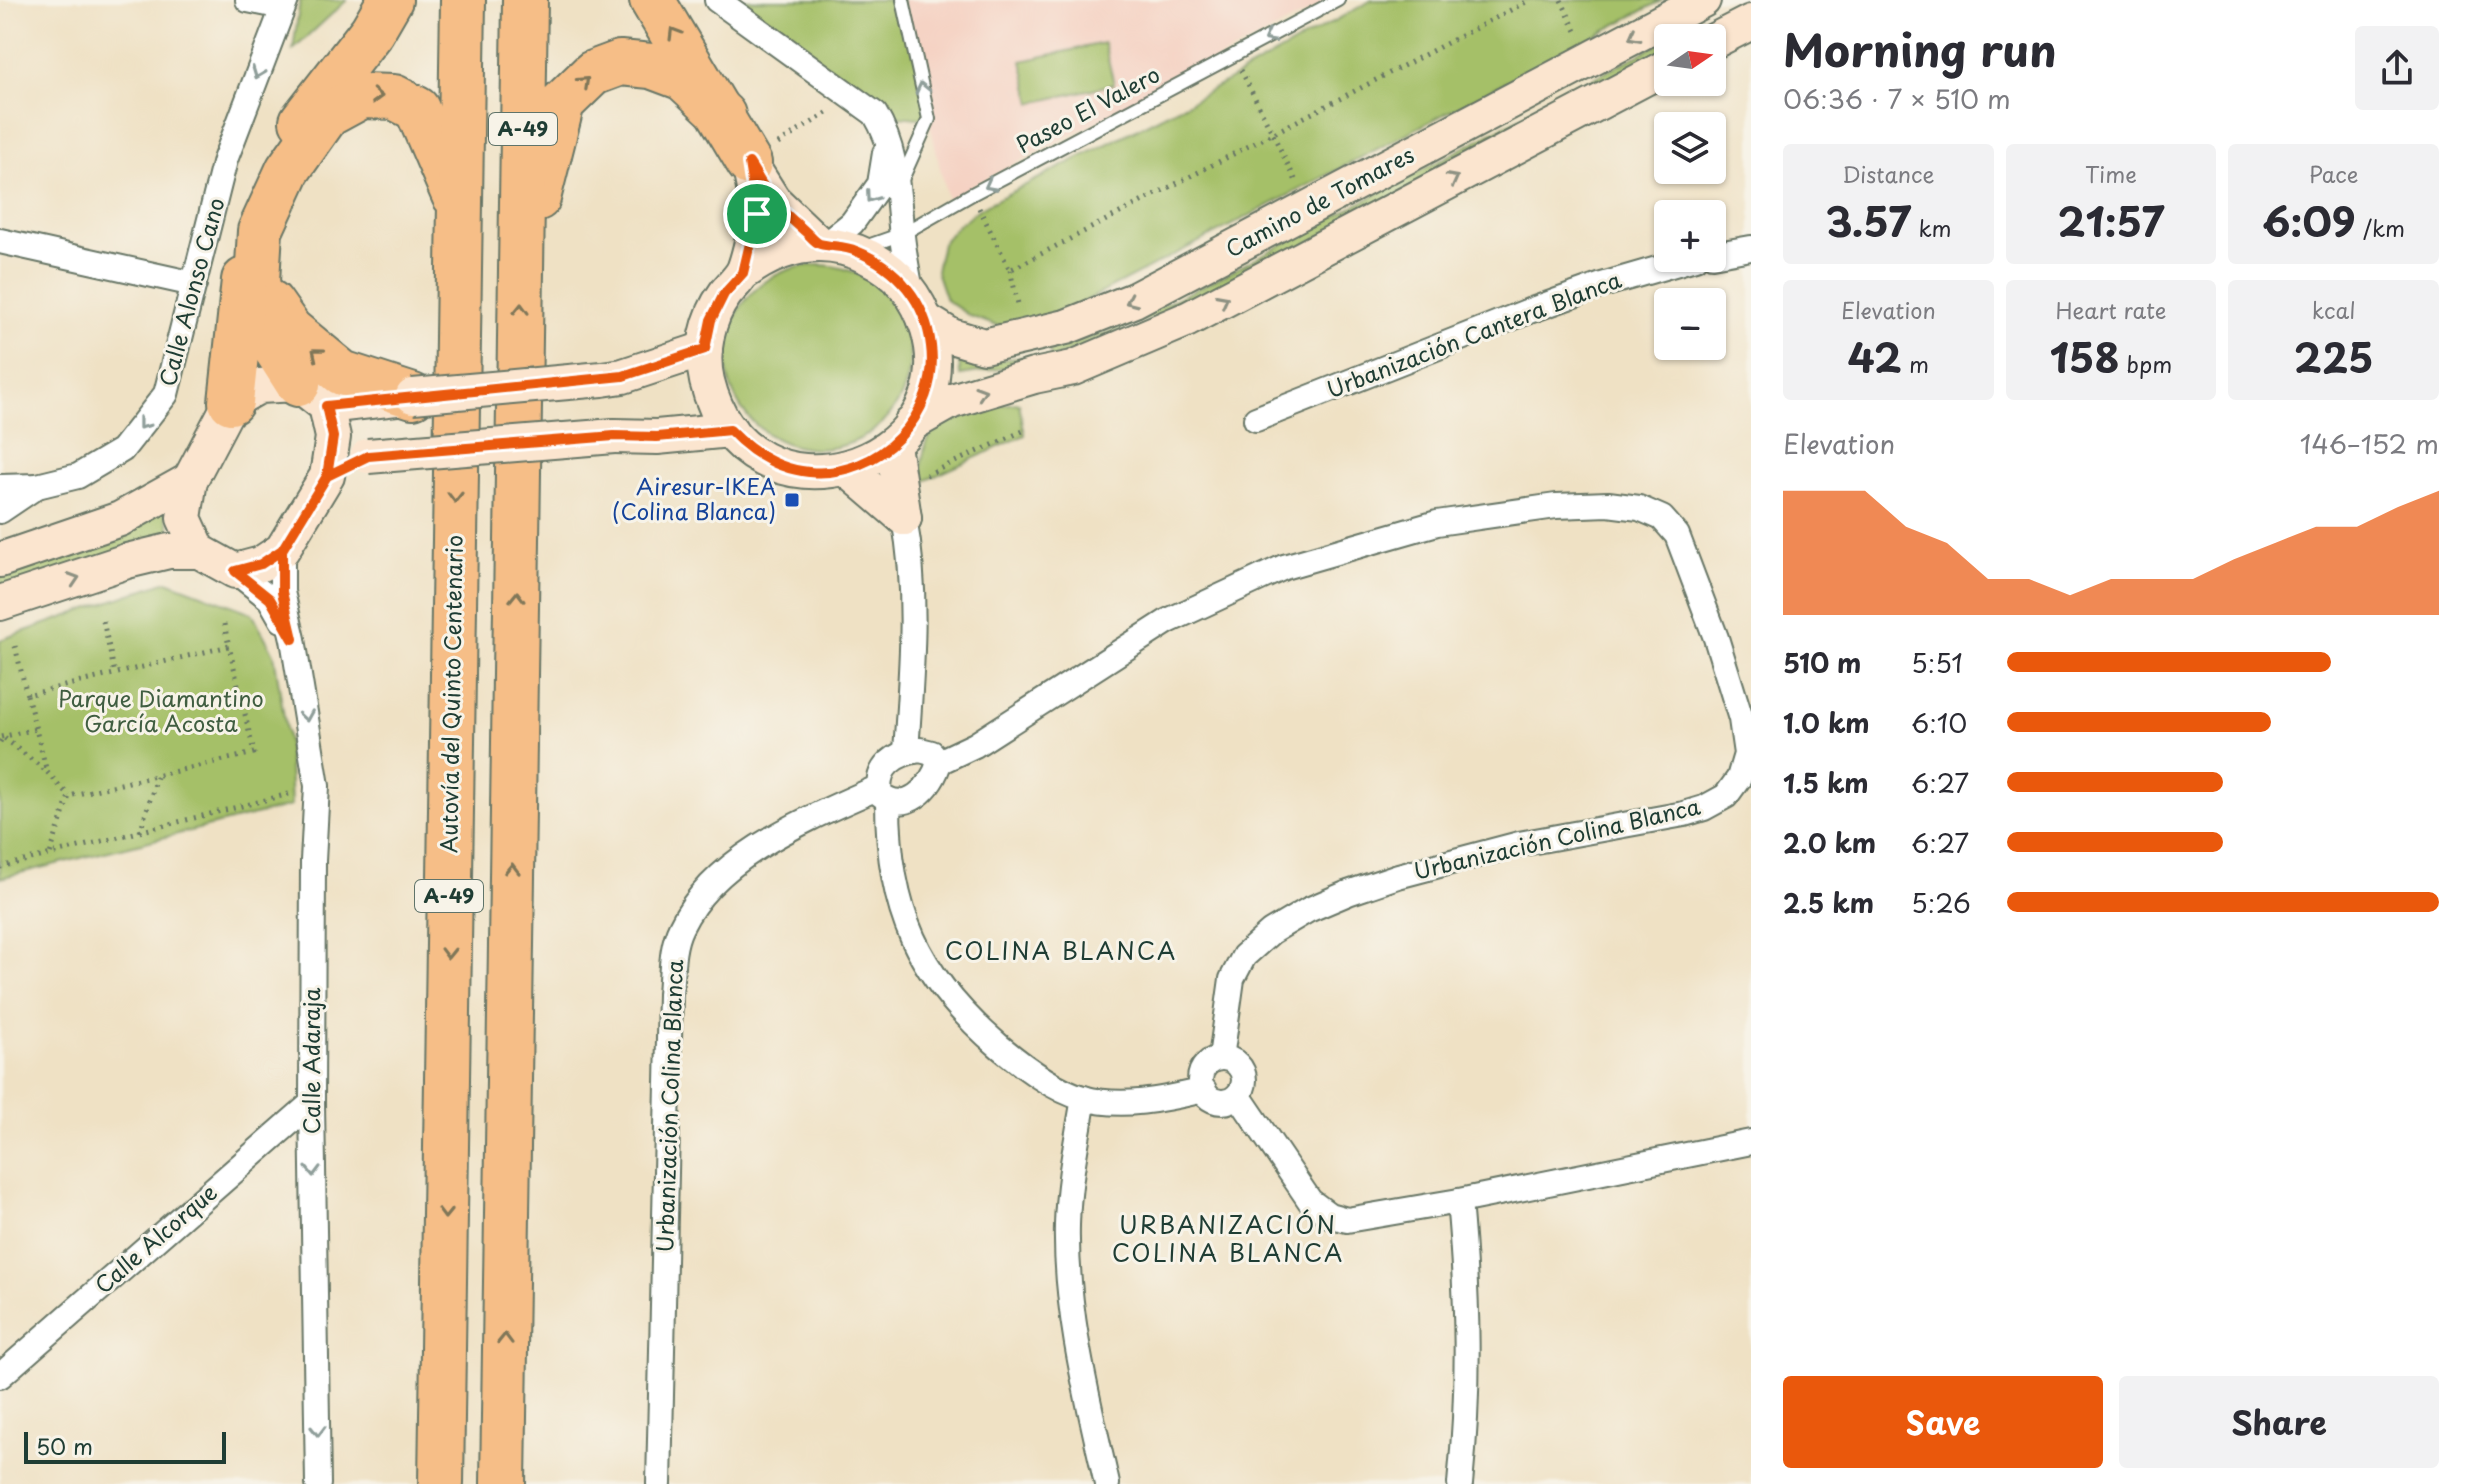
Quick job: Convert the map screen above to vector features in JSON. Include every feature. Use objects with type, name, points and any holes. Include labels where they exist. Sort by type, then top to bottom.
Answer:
[{"type":"highway","points":[[231,402],[238,355],[247,226],[263,189],[304,118],[372,31],[390,0]]},
{"type":"highway","name":"Autovía del Quinto Centenario","points":[[441,1484],[463,0]]},
{"type":"highway","name":"A-49","points":[[503,1484],[525,0]]},
{"type":"highway","points":[[652,0],[749,163]]},
{"type":"highway","points":[[522,257],[562,103],[593,73],[620,63],[651,66],[683,78],[723,115]]},
{"type":"highway","points":[[312,395],[275,348],[257,281],[260,231],[288,170],[327,115],[362,96],[394,97],[417,109],[460,208]]},
{"type":"highway","points":[[257,281],[290,330],[342,373],[413,396]]},
{"type":"street","points":[[248,0],[284,4]]},
{"type":"street","points":[[717,0],[875,114],[887,134],[899,187],[902,234],[918,306],[932,350],[925,397],[902,435],[871,459],[847,469],[810,472],[783,466],[758,455],[730,430],[715,405],[706,378],[705,349],[711,320],[724,294],[743,273],[778,251],[833,246],[880,184],[887,134]]},
{"type":"street","name":"Camino de Tomares","points":[[918,306],[951,336],[984,346],[1066,327],[1134,300],[1703,0]]},
{"type":"street","name":"Calle Alonso Cano","points":[[0,487],[37,486],[78,476],[122,450],[166,394],[225,160],[284,4]]},
{"type":"street","points":[[1726,35],[1751,22]]},
{"type":"street","name":"Camino de Tomares","points":[[902,435],[952,401],[1034,376],[1073,368],[1188,319],[1654,73]]},
{"type":"street","points":[[749,163],[773,200],[833,246],[890,271],[918,306]]},
{"type":"street","points":[[743,273],[757,214],[749,163]]},
{"type":"street","points":[[0,241],[194,284]]},
{"type":"street","points":[[1726,252],[1751,248]]},
{"type":"street","name":"Urbanización Cantera Blanca","points":[[1256,419],[1529,311],[1654,269]]},
{"type":"street","points":[[199,551],[184,518],[190,480],[231,402],[259,386],[312,395],[413,396],[602,379],[634,373],[705,349]]},
{"type":"street","points":[[235,571],[261,564],[282,550],[327,476],[333,437],[312,395]]},
{"type":"street","points":[[327,476],[368,456],[730,430]]},
{"type":"street","points":[[902,435],[904,518],[910,550],[914,622],[906,752]]},
{"type":"street","points":[[847,469],[904,518]]},
{"type":"street","points":[[0,560],[120,519],[190,480]]},
{"type":"street","points":[[0,511],[37,486]]},
{"type":"street","name":"Urbanización Colina Blanca","points":[[939,762],[975,745],[1168,621],[1284,567],[1437,523],[1495,513],[1608,504],[1639,508],[1662,518],[1677,535],[1716,638],[1741,719],[1746,754],[1739,778],[1726,796],[1684,814],[1553,836],[1398,876],[1308,910],[1271,932],[1244,956],[1232,979],[1221,1058]]},
{"type":"street","name":"Calle Adaraja","points":[[282,550],[282,592],[293,639],[317,786],[313,861],[312,1103],[318,1484]]},
{"type":"street","points":[[0,603],[127,561],[169,551],[199,551],[235,571],[270,599],[293,639]]},
{"type":"street","points":[[883,794],[899,802],[926,789],[936,777],[939,762],[932,753],[920,750],[906,752],[889,761],[881,772],[883,794],[888,840],[895,888],[905,922],[930,971],[976,1026],[1018,1061],[1064,1090],[1084,1098],[1123,1103],[1161,1100],[1204,1090]]},
{"type":"street","name":"Urbanización Colina Blanca","points":[[659,1484],[670,994],[673,956],[680,929],[714,882],[745,856],[780,833],[883,794]]},
{"type":"street","points":[[1221,1058],[1238,1064],[1244,1074],[1244,1085],[1238,1095],[1228,1101],[1218,1101],[1208,1096],[1201,1075],[1206,1065],[1221,1058]]},
{"type":"street","points":[[1238,1095],[1310,1201],[1329,1215],[1347,1220],[1459,1201],[1751,1142]]},
{"type":"street","points":[[1084,1098],[1067,1223],[1068,1268],[1074,1321],[1107,1484]]},
{"type":"street","name":"Calle Alcorque","points":[[0,1376],[312,1103]]},
{"type":"street","points":[[1459,1201],[1468,1329],[1468,1389],[1460,1484]]},
{"type":"lane","points":[[899,187],[929,119],[903,0]]},
{"type":"lane","name":"Paseo El Valero","points":[[833,246],[902,234],[1338,0]]},
{"type":"path","points":[[1010,270],[1530,0]]},
{"type":"path","points":[[1561,0],[1589,60]]},
{"type":"path","points":[[1234,56],[1311,208]]},
{"type":"path","points":[[749,163],[851,97]]},
{"type":"path","points":[[972,194],[1010,270],[1026,335]]},
{"type":"path","points":[[921,478],[1023,431]]},
{"type":"path","points":[[103,621],[115,674]]},
{"type":"path","points":[[69,796],[254,753],[224,624]]},
{"type":"path","points":[[15,646],[47,772]]},
{"type":"path","points":[[27,695],[229,646]]},
{"type":"path","points":[[1,739],[36,729]]},
{"type":"path","points":[[1,739],[47,772],[69,796]]},
{"type":"path","points":[[140,832],[158,776]]},
{"type":"path","points":[[0,867],[317,786]]},
{"type":"path","points":[[50,854],[69,796]]},
{"type":"shaded area","points":[[902,0],[1332,0],[947,199]]},
{"type":"green space","points":[[300,0],[347,0],[293,50]]},
{"type":"green space","points":[[727,0],[902,0],[929,119],[875,114]]},
{"type":"green space","points":[[1372,0],[1663,0],[1051,319],[997,326],[970,316],[946,300],[936,271],[942,243],[958,225],[980,208],[1192,101]]},
{"type":"green space","points":[[1104,43],[1114,84],[1032,103],[1022,61]]},
{"type":"green space","points":[[1654,46],[1654,59],[1231,284],[1052,359],[1049,351],[1112,330],[1221,277]]},
{"type":"green space","points":[[818,265],[836,266],[853,272],[883,292],[903,322],[909,339],[909,375],[903,392],[883,422],[853,442],[836,448],[818,449],[800,448],[783,442],[753,422],[733,392],[727,375],[726,357],[727,339],[733,322],[753,292],[783,272],[800,266]]},
{"type":"green space","points":[[959,356],[987,362],[1022,357],[1024,365],[960,375]]},
{"type":"green space","points":[[1019,403],[1025,435],[920,483],[922,459],[928,440],[936,427],[947,418],[978,407]]},
{"type":"green space","points":[[164,509],[174,542],[0,591],[0,576]]},
{"type":"green space","name":"Parque Diamantino García Acosta","points":[[167,581],[252,613],[274,654],[288,742],[291,806],[0,878],[0,640]]},
{"type":"place","name":"Airesur-IKEA (Colina Blanca)","points":[[792,500]]},
{"type":"district","name":"COLINA BLANCA","points":[[1061,952]]},
{"type":"district","name":"URBANIZACIÓN COLINA BLANCA","points":[[1228,1240]]},
{"type":"route","points":[[757,214],[743,273],[724,294],[711,320],[705,349],[623,376],[326,406],[333,437],[327,476],[282,550],[282,592],[293,639],[270,599],[235,571],[261,564],[282,550],[327,476],[368,456],[730,430],[758,455],[774,463],[810,472],[829,472],[847,469],[871,459],[893,445],[919,411],[932,366],[930,335],[919,305],[901,281],[879,262],[855,250],[819,244],[773,200],[749,163],[757,214]]}]
